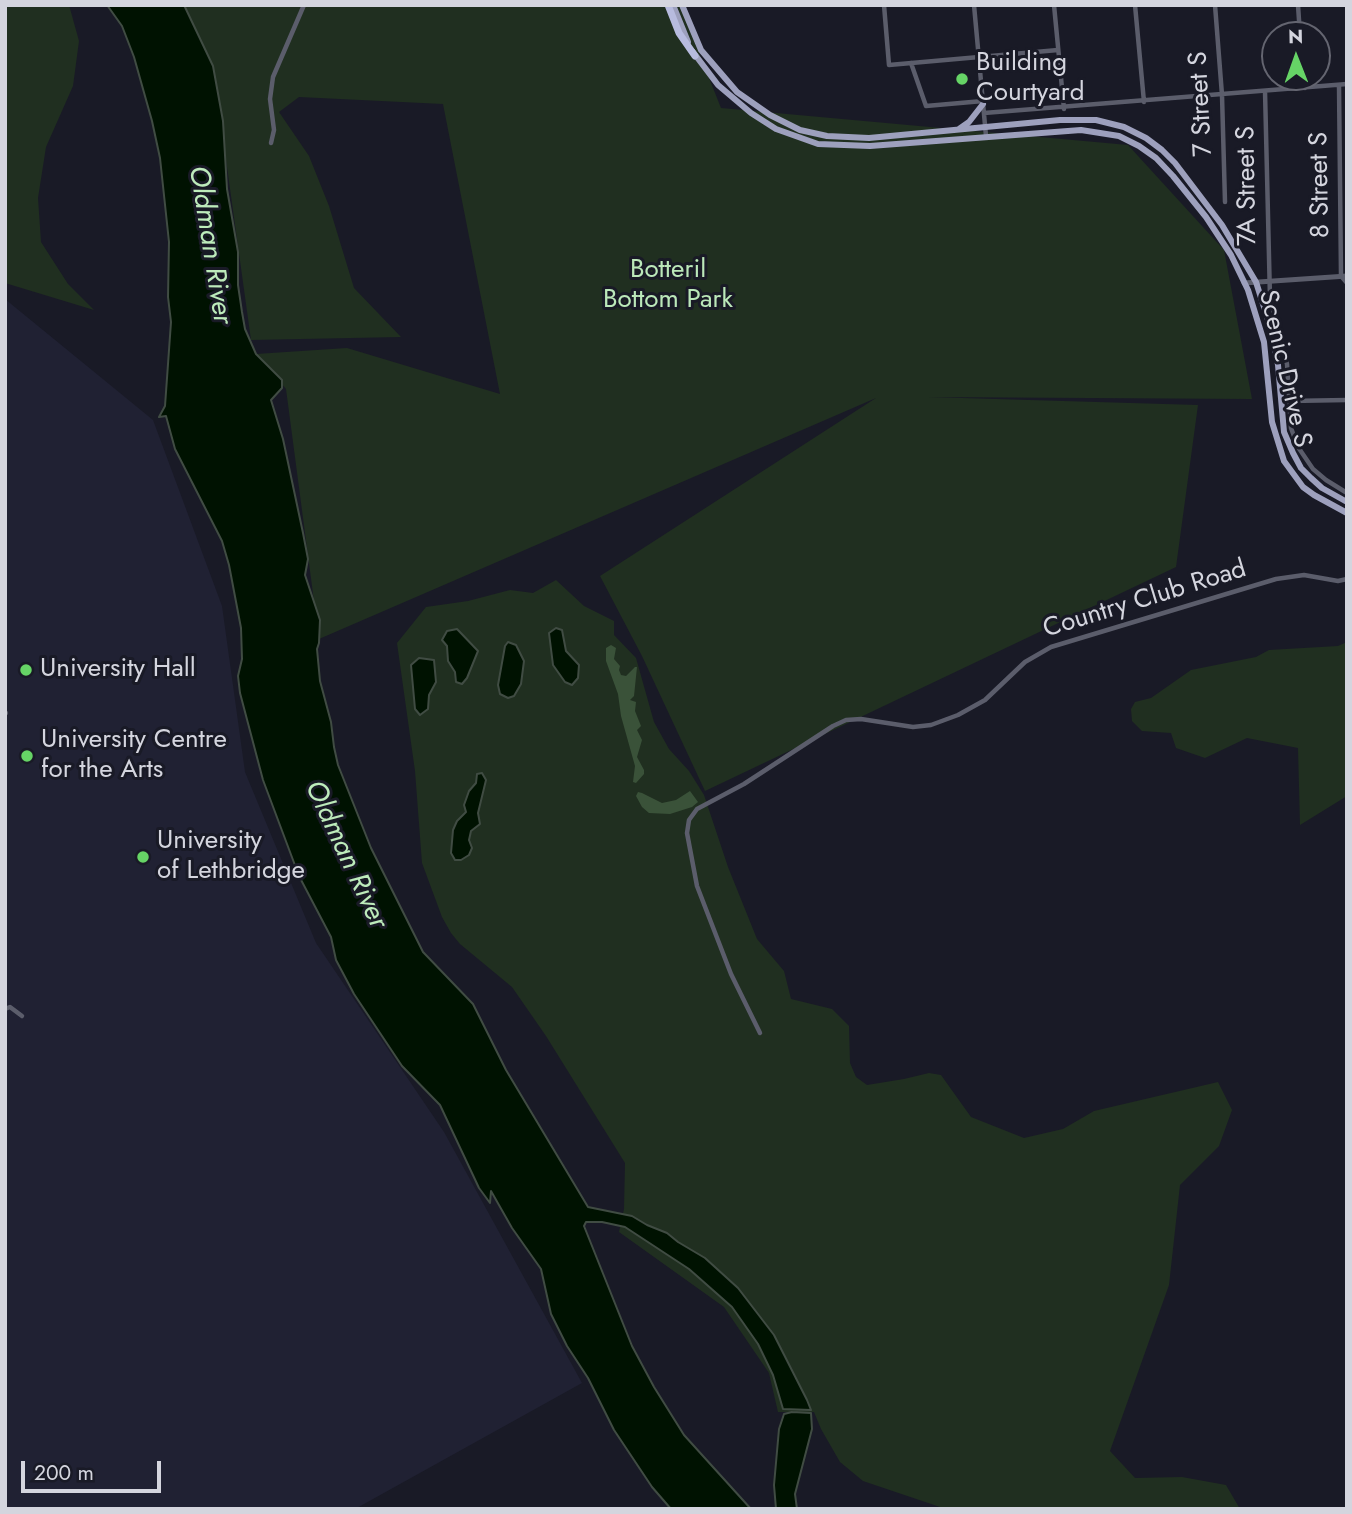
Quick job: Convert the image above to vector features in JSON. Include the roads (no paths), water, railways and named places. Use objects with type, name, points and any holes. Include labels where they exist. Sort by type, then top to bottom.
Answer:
[{"type":"highway","points":[[671,5],[679,33],[695,56]]},
{"type":"main road","name":"Scenic Drive S","points":[[682,5],[701,50],[737,92],[770,115],[800,130],[827,136],[860,138],[1060,120],[1096,120],[1124,127],[1146,138],[1175,163],[1222,225],[1256,282],[1271,329],[1287,440],[1301,468],[1322,488],[1347,502]]},
{"type":"main road","name":"Scenic Drive S","points":[[695,56],[718,85],[751,113],[776,128],[818,144],[870,146],[1081,130],[1119,136],[1139,146],[1156,158],[1173,176],[1206,217],[1231,255],[1264,342],[1272,422],[1284,461],[1303,487],[1347,513]]},
{"type":"main road","points":[[957,130],[969,122],[983,102]]},
{"type":"street","points":[[271,143],[274,130],[270,99],[273,77],[304,5]]},
{"type":"street","points":[[884,5],[889,65],[1058,50]]},
{"type":"street","points":[[974,5],[986,136]]},
{"type":"street","points":[[1054,5],[1064,109]]},
{"type":"street","points":[[1135,5],[1144,102]]},
{"type":"street","name":"7 Street S","points":[[1215,5],[1222,95],[1225,202]]},
{"type":"street","points":[[911,63],[926,106],[983,102]]},
{"type":"street","points":[[1331,86],[1347,84]]},
{"type":"street","name":"8 Street S","points":[[1339,85],[1344,276],[1347,283]]},
{"type":"street","points":[[984,113],[1064,109],[1265,91]]},
{"type":"street","name":"7A Street S","points":[[1265,91],[1270,281]]},
{"type":"street","points":[[1244,284],[1344,276]]},
{"type":"street","name":"Scenic Drive S","points":[[1270,281],[1270,298],[1287,364],[1293,434],[1305,459],[1326,480],[1347,493]]},
{"type":"street","points":[[1289,401],[1347,400]]},
{"type":"street","name":"Country Club Road","points":[[760,1032],[731,974],[697,886],[687,833],[689,820],[697,809],[734,790],[846,720],[862,719],[913,727],[931,725],[958,715],[985,700],[1026,662],[1063,643],[1276,579],[1304,575],[1338,581],[1347,579]]},
{"type":"street","points":[[5,1009],[10,1007],[22,1016]]},
{"type":"water","name":"Oldman River","points":[[107,5],[184,5],[213,66],[223,121],[227,189],[238,252],[238,285],[245,329],[256,354],[282,380],[282,388],[271,400],[283,439],[303,533],[308,559],[305,575],[320,620],[317,649],[320,681],[331,722],[338,765],[371,848],[423,952],[473,1004],[506,1070],[588,1207],[632,1216],[667,1233],[705,1258],[738,1288],[774,1335],[807,1400],[811,1410],[783,1409],[773,1375],[758,1344],[732,1307],[689,1269],[625,1227],[586,1222],[584,1226],[632,1346],[654,1387],[684,1435],[751,1509],[671,1509],[652,1487],[614,1430],[588,1378],[567,1346],[551,1314],[541,1269],[512,1228],[491,1191],[490,1203],[479,1188],[440,1105],[402,1066],[354,994],[336,960],[331,937],[299,876],[263,780],[240,693],[238,676],[242,659],[241,628],[222,541],[175,449],[166,416],[159,417],[165,406],[171,322],[168,297],[169,242],[160,158],[134,57],[122,26]]},
{"type":"water","points":[[556,628],[562,630],[566,651],[579,665],[578,678],[572,685],[565,682],[553,665],[549,633]]},
{"type":"water","points":[[457,629],[478,651],[462,684],[456,682],[455,672],[448,661],[447,646],[442,640],[447,631]]},
{"type":"water","points":[[508,642],[516,645],[524,661],[521,684],[514,696],[508,698],[500,694],[498,685]]},
{"type":"water","points":[[419,658],[434,660],[436,682],[429,695],[428,709],[420,715],[415,709],[411,665]]},
{"type":"water","points":[[482,773],[486,780],[478,813],[480,824],[471,831],[469,840],[472,848],[469,855],[455,860],[451,853],[453,830],[466,812],[464,805],[469,791],[476,783],[477,774]]},
{"type":"water","points":[[811,1413],[812,1429],[795,1494],[797,1509],[776,1509],[774,1485],[779,1429],[784,1414]]},
{"type":"place","name":"Building Courtyard","points":[[962,79]]},
{"type":"place","name":"University Hall","points":[[26,670]]},
{"type":"place","name":"University Centre for the Arts","points":[[27,756]]},
{"type":"place","name":"University of Lethbridge","points":[[143,857]]},
{"type":"park label","name":"Botteril Bottom Park","points":[[668,286]]}]
